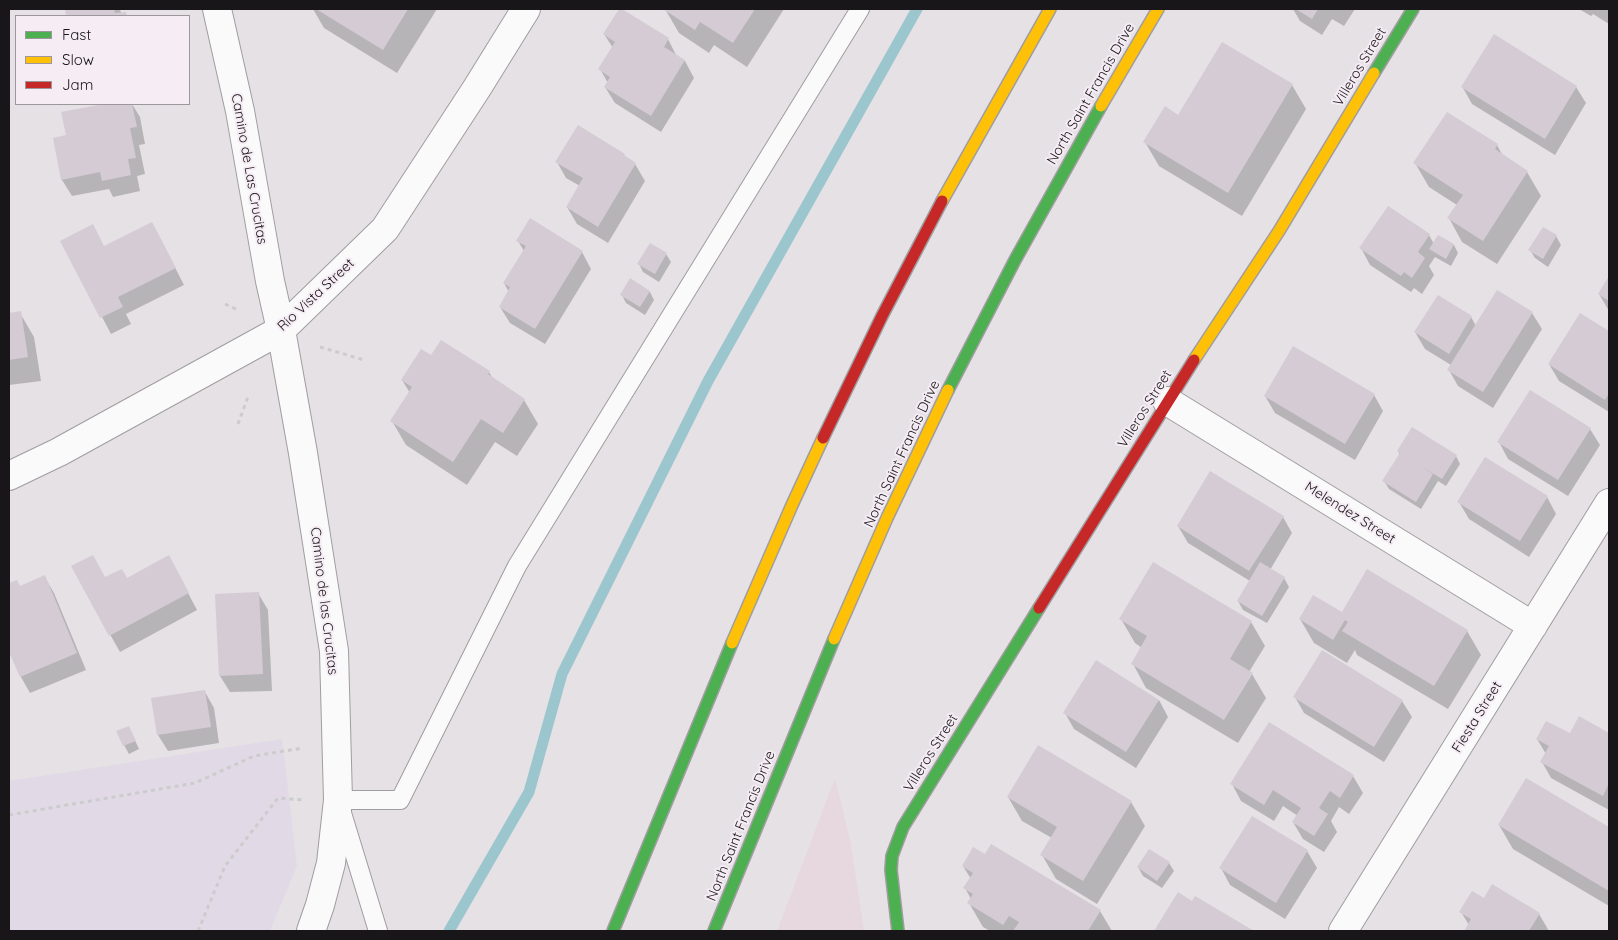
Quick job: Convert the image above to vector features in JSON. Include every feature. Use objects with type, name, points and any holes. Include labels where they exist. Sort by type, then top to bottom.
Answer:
[{"type":"main road","points":[[613,931],[757,584],[828,427],[950,185],[1050,9]]},
{"type":"main road","name":"North Saint Francis Drive","points":[[714,931],[845,613],[950,387],[1053,190],[1158,9]]},
{"type":"main road","name":"Villeros Street","points":[[898,931],[891,870],[892,856],[903,827],[1167,401],[1279,231],[1413,9]]},
{"type":"street","name":"Camino de Las Crucitas","points":[[218,9],[240,111],[270,281],[281,330]]},
{"type":"street","name":"Rio Vista Street","points":[[9,476],[59,452],[281,330],[385,230],[478,88],[526,9]]},
{"type":"street","name":"Camino de las Crucitas","points":[[281,330],[304,453],[334,651],[338,800],[331,863],[311,931]]},
{"type":"street","name":"Melendez Street","points":[[1167,401],[1533,626]]},
{"type":"street","name":"Fiesta Street","points":[[1343,931],[1609,503]]},
{"type":"lane","points":[[378,931],[338,800],[400,800],[517,566],[860,9]]},
{"type":"path","points":[[225,304],[238,310]]},
{"type":"path","points":[[317,346],[364,360]]},
{"type":"path","points":[[238,424],[248,394]]},
{"type":"path","points":[[9,815],[194,783],[254,756],[336,743]]},
{"type":"path","points":[[198,931],[225,866],[278,798],[338,800]]},
{"type":"shaded area","points":[[282,739],[297,866],[270,931],[9,931],[9,781]]},
{"type":"shaded area","points":[[835,778],[851,844],[864,931],[777,931]]},
{"type":"building","points":[[65,9],[114,9],[115,13],[126,12],[127,15],[66,15]]},
{"type":"building","points":[[316,9],[408,9],[383,50]]},
{"type":"building","points":[[619,9],[622,9],[669,38],[664,47],[685,60],[651,116],[604,87],[610,77],[598,69],[615,42],[603,34]]},
{"type":"building","points":[[663,9],[755,9],[733,43],[700,22],[695,30]]},
{"type":"building","points":[[1296,9],[1318,9],[1312,19]]},
{"type":"building","points":[[1494,34],[1577,86],[1545,139],[1461,87]]},
{"type":"building","points":[[1222,42],[1293,84],[1228,193],[1143,142],[1165,106],[1178,115]]},
{"type":"building","points":[[99,105],[132,105],[137,127],[130,128],[136,158],[128,159],[131,175],[102,181],[100,172],[61,180],[53,138],[66,135],[61,112]]},
{"type":"building","points":[[1447,112],[1498,144],[1495,149],[1528,171],[1483,241],[1447,218],[1463,195],[1413,163]]},
{"type":"building","points":[[578,125],[636,163],[598,227],[566,207],[583,178],[555,162]]},
{"type":"building","points":[[1388,206],[1430,234],[1418,252],[1425,258],[1412,278],[1404,272],[1401,276],[1359,248]]},
{"type":"building","points":[[530,218],[583,251],[535,329],[499,307],[510,287],[503,283],[526,246],[516,241]]},
{"type":"building","points":[[152,222],[176,268],[118,297],[123,307],[100,318],[60,241],[93,224],[104,246]]},
{"type":"building","points":[[1543,227],[1557,235],[1543,259],[1528,250]]},
{"type":"building","points":[[1438,235],[1454,244],[1446,259],[1429,249]]},
{"type":"building","points":[[650,243],[667,253],[655,274],[637,264]]},
{"type":"building","points":[[1609,276],[1609,301],[1598,294]]},
{"type":"building","points":[[630,278],[650,291],[640,307],[620,295]]},
{"type":"building","points":[[1497,290],[1533,312],[1483,392],[1447,370]]},
{"type":"building","points":[[1438,295],[1472,316],[1449,354],[1414,332]]},
{"type":"building","points":[[21,311],[28,357],[9,360],[9,313]]},
{"type":"building","points":[[1580,313],[1609,331],[1609,393],[1605,400],[1548,364]]},
{"type":"building","points":[[441,340],[490,371],[488,374],[525,399],[503,433],[481,419],[453,462],[390,421],[412,387],[401,380],[421,349],[431,355]]},
{"type":"building","points":[[1293,346],[1375,394],[1345,444],[1264,396]]},
{"type":"building","points":[[1530,390],[1591,428],[1558,480],[1497,442]]},
{"type":"building","points":[[1412,427],[1457,455],[1442,479],[1421,466],[1433,474],[1416,502],[1382,481],[1400,453],[1397,451]]},
{"type":"building","points":[[1485,457],[1548,496],[1520,541],[1457,502]]},
{"type":"building","points":[[1210,471],[1284,516],[1249,571],[1177,526]]},
{"type":"building","points":[[93,555],[105,577],[122,569],[127,578],[169,555],[189,593],[109,636],[71,566]]},
{"type":"building","points":[[1153,562],[1252,621],[1230,659],[1253,673],[1224,720],[1131,664],[1147,636],[1119,619]]},
{"type":"building","points":[[1260,562],[1285,577],[1262,616],[1237,601]]},
{"type":"building","points":[[1367,569],[1468,630],[1434,686],[1342,631],[1348,622],[1345,620],[1333,640],[1299,619],[1313,595],[1342,612]]},
{"type":"building","points":[[45,575],[77,653],[20,677],[9,652],[9,583],[17,580],[20,586]]},
{"type":"building","points":[[259,592],[263,674],[219,676],[215,594]]},
{"type":"building","points":[[1322,650],[1403,700],[1374,747],[1293,697]]},
{"type":"building","points":[[1096,660],[1159,700],[1126,752],[1063,713]]},
{"type":"building","points":[[205,690],[211,727],[157,735],[151,698]]},
{"type":"building","points":[[1579,716],[1609,733],[1609,783],[1603,796],[1540,762],[1549,746],[1536,739],[1546,721],[1570,733]]},
{"type":"building","points":[[1269,722],[1354,775],[1340,798],[1330,791],[1319,808],[1328,814],[1314,836],[1292,822],[1301,808],[1273,790],[1264,805],[1230,784]]},
{"type":"building","points":[[129,726],[136,741],[123,746],[116,731]]},
{"type":"building","points":[[1038,745],[1132,801],[1083,881],[1040,855],[1057,827],[1007,797]]},
{"type":"building","points":[[1526,778],[1609,827],[1609,891],[1498,825]]},
{"type":"building","points":[[1252,816],[1308,850],[1276,903],[1219,868]]},
{"type":"building","points":[[991,844],[1101,910],[1088,931],[1013,931],[1019,922],[1009,916],[1003,925],[967,903],[973,894],[963,888],[973,873],[962,866],[973,847],[985,854]]},
{"type":"building","points":[[1149,849],[1170,862],[1157,881],[1137,867]]},
{"type":"building","points":[[1492,884],[1540,913],[1529,931],[1464,931],[1471,919],[1459,912],[1472,891],[1484,898]]},
{"type":"building","points":[[1178,892],[1192,901],[1195,896],[1254,931],[1154,931]]},
{"type":"waterway","points":[[449,931],[529,792],[562,674],[708,381],[917,9]]},
{"type":"traffic: fast","points":[[1374,73],[1413,9]]},
{"type":"traffic: fast","points":[[948,390],[1015,260],[1101,106]]},
{"type":"traffic: fast","points":[[898,931],[891,870],[892,856],[903,827],[1039,608]]},
{"type":"traffic: fast","points":[[714,931],[834,639]]},
{"type":"traffic: fast","points":[[613,931],[732,643]]},
{"type":"traffic: slow","points":[[942,201],[1050,9]]},
{"type":"traffic: slow","points":[[1101,106],[1158,9]]},
{"type":"traffic: slow","points":[[1194,360],[1279,231],[1374,73]]},
{"type":"traffic: slow","points":[[834,639],[887,518],[948,390]]},
{"type":"traffic: slow","points":[[732,643],[823,438]]},
{"type":"traffic: jam","points":[[823,438],[882,316],[942,201]]},
{"type":"traffic: jam","points":[[1039,608],[1194,360]]}]
